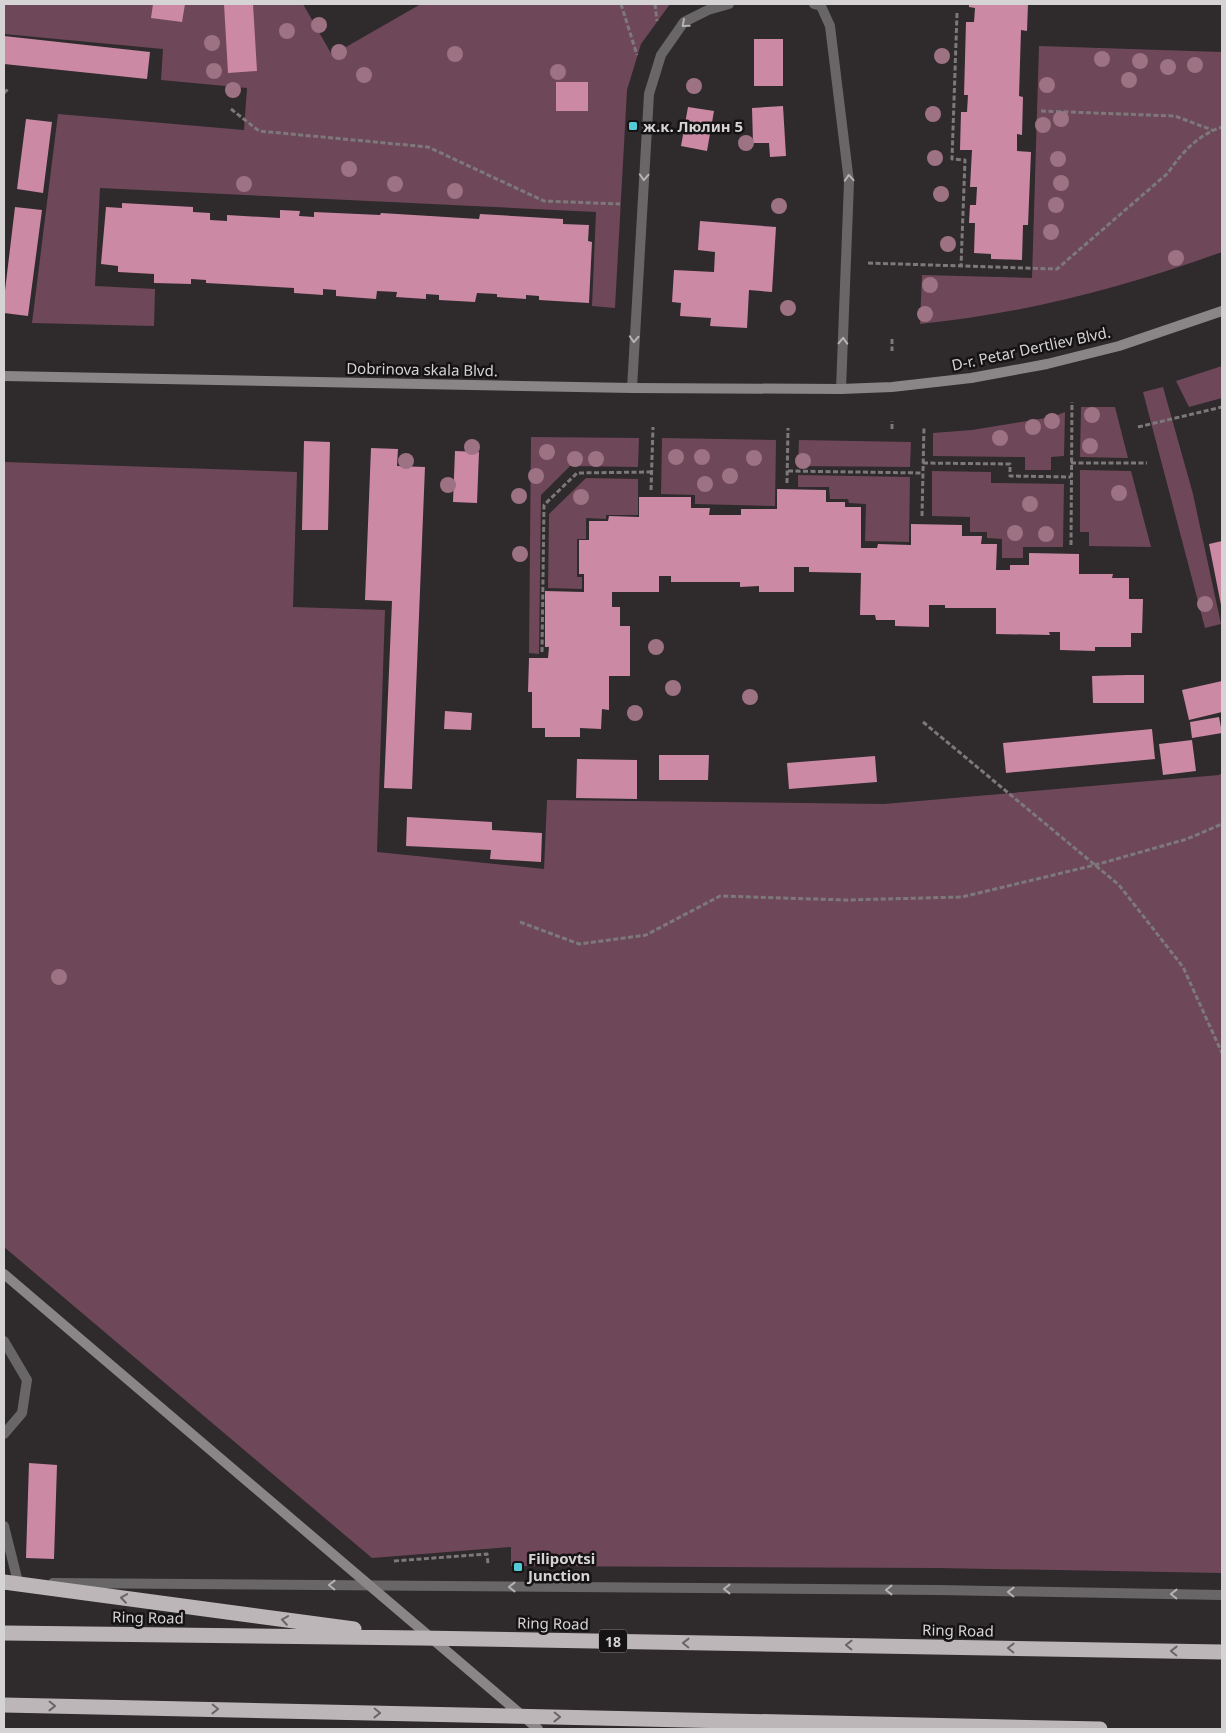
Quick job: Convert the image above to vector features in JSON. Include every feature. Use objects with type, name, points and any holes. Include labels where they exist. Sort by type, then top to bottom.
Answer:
[{"type":"highway","points":[[11,1582],[420,1638]]},
{"type":"highway","name":"Ring Road","points":[[4,1633],[1222,1652]]},
{"type":"highway","points":[[4,1705],[1100,1729]]},
{"type":"main road","name":"D-r. Petar Dertliev Blvd.","points":[[841,389],[892,387],[961,379],[1047,364],[1119,346],[1222,311]]},
{"type":"main road","name":"Dobrinova skala Blvd.","points":[[4,376],[632,388],[841,389]]},
{"type":"main road","points":[[4,1274],[538,1729]]},
{"type":"street","points":[[632,388],[649,94],[661,55],[684,22],[708,10],[728,4]]},
{"type":"street","points":[[819,4],[830,26],[849,182],[841,389]]},
{"type":"street","points":[[4,1341],[26,1380],[22,1413],[4,1434]]},
{"type":"street","points":[[4,1526],[11,1582],[918,1590],[1222,1595]]},
{"type":"path","points":[[621,4],[649,94]]},
{"type":"path","points":[[957,14],[952,159],[965,160],[962,266]]},
{"type":"path","points":[[4,93],[8,89]]},
{"type":"path","points":[[231,110],[259,131],[428,147],[544,201],[642,205]]},
{"type":"path","points":[[1041,110],[1175,116],[1213,130]]},
{"type":"path","points":[[846,262],[1058,270],[1168,173],[1187,148],[1199,138],[1222,127]]},
{"type":"path","points":[[892,339],[892,351]]},
{"type":"path","points":[[1071,545],[1072,402]]},
{"type":"path","points":[[1138,427],[1222,407]]},
{"type":"path","points":[[892,421],[892,429]]},
{"type":"path","points":[[922,516],[924,426]]},
{"type":"path","points":[[651,490],[652,427]]},
{"type":"path","points":[[788,428],[788,483]]},
{"type":"path","points":[[923,463],[1010,464],[1010,476],[1071,477]]},
{"type":"path","points":[[1071,463],[1147,463]]},
{"type":"path","points":[[788,471],[923,473]]},
{"type":"path","points":[[542,652],[544,505],[577,473],[651,472]]},
{"type":"path","points":[[923,722],[1119,885],[1183,967],[1222,1053]]},
{"type":"path","points":[[520,922],[579,944],[646,935],[720,896],[846,900],[962,897],[1187,839],[1222,824]]},
{"type":"path","points":[[393,1561],[488,1554]]},
{"type":"shaded area","points":[[4,4],[303,4],[332,55],[421,4],[670,4],[641,44],[627,90],[615,308],[592,306],[596,212],[100,188],[95,286],[155,289],[154,326],[32,323],[58,114],[244,130],[247,88],[161,80],[163,49],[4,34]]},
{"type":"shaded area","points":[[1039,46],[1222,52],[1222,252],[1148,277],[1074,297],[998,313],[920,324],[922,275],[1032,278]]},
{"type":"shaded area","points":[[1222,366],[1222,398],[1189,407],[1176,381]]},
{"type":"shaded area","points":[[1163,387],[1193,494],[1221,624],[1205,628],[1143,392]]},
{"type":"shaded area","points":[[1081,407],[1115,407],[1128,458],[1080,457]]},
{"type":"shaded area","points":[[1065,412],[1064,456],[1051,457],[1051,470],[1025,470],[1025,457],[933,456],[933,433],[972,430],[1052,417]]},
{"type":"shaded area","points":[[531,437],[639,438],[638,467],[570,466],[541,495],[539,654],[529,653]]},
{"type":"shaded area","points":[[662,438],[776,440],[775,506],[695,504],[695,495],[661,494]]},
{"type":"shaded area","points":[[799,440],[911,442],[910,467],[798,466]]},
{"type":"shaded area","points":[[4,462],[297,472],[293,607],[385,610],[377,852],[544,869],[547,800],[884,804],[1219,775],[1222,773],[1222,1573],[938,1568],[511,1566],[511,1547],[372,1558],[4,1247]]},
{"type":"shaded area","points":[[1080,470],[1131,471],[1151,547],[1089,546],[1089,532],[1080,532]]},
{"type":"shaded area","points":[[932,471],[991,472],[991,483],[1064,484],[1063,547],[1023,547],[1023,558],[1002,558],[1002,539],[987,538],[987,532],[970,532],[970,517],[932,516]]},
{"type":"shaded area","points":[[798,475],[910,477],[909,542],[865,541],[866,504],[849,503],[848,499],[830,499],[829,487],[798,487]]},
{"type":"shaded area","points":[[586,478],[638,479],[638,515],[606,515],[606,519],[586,518],[586,539],[577,539],[577,577],[582,577],[582,589],[548,588],[549,514]]},
{"type":"building","points":[[153,4],[185,4],[182,22],[151,18]]},
{"type":"building","points":[[224,4],[253,4],[257,71],[228,73]]},
{"type":"building","points":[[969,4],[1028,4],[1027,31],[1021,30],[1019,96],[1023,97],[1022,135],[1017,134],[1017,151],[1031,152],[1028,225],[1023,225],[1022,260],[991,259],[991,254],[974,253],[975,223],[969,223],[970,205],[976,205],[977,187],[970,187],[972,150],[960,150],[961,112],[967,112],[968,95],[964,95],[966,22],[974,22],[975,8],[969,7]]},
{"type":"building","points":[[4,36],[150,52],[147,79],[4,64]]},
{"type":"building","points":[[754,39],[783,39],[783,86],[754,86]]},
{"type":"building","points":[[556,82],[588,82],[588,111],[556,111]]},
{"type":"building","points":[[783,106],[786,156],[770,157],[769,143],[753,143],[752,108]]},
{"type":"building","points":[[688,107],[714,111],[707,151],[681,146]]},
{"type":"building","points":[[26,119],[52,122],[43,193],[17,189]]},
{"type":"building","points":[[122,203],[193,207],[193,212],[210,213],[210,220],[227,221],[227,215],[280,218],[280,210],[300,211],[299,216],[314,217],[314,212],[380,215],[381,213],[479,219],[480,214],[563,219],[563,224],[589,225],[588,241],[592,242],[589,303],[539,300],[539,296],[526,295],[526,299],[497,297],[497,294],[477,293],[475,302],[439,300],[439,295],[426,294],[426,299],[396,297],[397,292],[377,291],[376,299],[336,296],[336,290],[323,289],[323,295],[294,293],[294,288],[206,283],[206,280],[191,279],[191,284],[154,283],[154,274],[118,272],[118,266],[101,264],[106,207],[122,208]]},
{"type":"building","points":[[15,207],[42,210],[28,316],[4,313]]},
{"type":"building","points":[[700,221],[776,227],[772,292],[749,290],[747,328],[710,326],[711,318],[680,316],[681,303],[672,302],[674,270],[714,272],[715,252],[698,250]]},
{"type":"building","points":[[304,441],[330,442],[328,530],[302,530]]},
{"type":"building","points":[[371,448],[398,449],[397,466],[425,467],[412,789],[384,788],[392,601],[365,600]]},
{"type":"building","points":[[455,451],[479,452],[477,503],[453,502]]},
{"type":"building","points":[[777,489],[826,490],[826,502],[845,502],[845,507],[861,507],[861,548],[877,548],[878,544],[911,545],[911,524],[962,525],[962,536],[982,536],[981,544],[997,544],[996,570],[1010,570],[1010,565],[1029,565],[1029,553],[1079,554],[1079,574],[1113,574],[1112,578],[1129,578],[1129,599],[1143,599],[1142,633],[1131,633],[1131,647],[1095,647],[1095,651],[1060,650],[1060,632],[1049,632],[1050,635],[996,634],[996,608],[945,608],[945,605],[929,605],[929,627],[895,626],[895,620],[876,620],[875,615],[860,615],[861,573],[809,572],[809,567],[794,567],[794,592],[759,592],[759,586],[740,587],[740,582],[671,582],[671,576],[659,576],[659,592],[612,592],[612,607],[620,607],[620,626],[630,626],[630,676],[609,676],[609,710],[602,709],[601,729],[580,728],[580,737],[545,737],[545,728],[532,728],[532,692],[528,692],[529,658],[548,658],[549,647],[545,647],[545,591],[584,592],[584,574],[579,574],[579,540],[589,540],[589,521],[608,521],[609,516],[639,517],[639,497],[691,497],[691,508],[710,508],[709,515],[741,515],[741,509],[777,509]]},
{"type":"building","points":[[1222,541],[1222,604],[1221,605],[1209,544]]},
{"type":"building","points":[[1144,675],[1144,703],[1093,703],[1092,676]]},
{"type":"building","points":[[1222,681],[1222,712],[1189,720],[1182,690]]},
{"type":"building","points":[[445,711],[472,713],[471,730],[444,729]]},
{"type":"building","points":[[1219,717],[1222,733],[1192,738],[1190,722]]},
{"type":"building","points":[[1152,729],[1155,759],[1006,773],[1003,743]]},
{"type":"building","points":[[1192,740],[1196,771],[1163,775],[1159,744]]},
{"type":"building","points":[[659,755],[709,755],[708,780],[659,780]]},
{"type":"building","points":[[875,756],[877,782],[789,789],[787,763]]},
{"type":"building","points":[[577,759],[637,760],[637,799],[576,798]]},
{"type":"building","points":[[407,817],[492,822],[492,830],[542,833],[541,862],[490,859],[491,850],[406,846]]},
{"type":"building","points":[[29,1463],[57,1465],[54,1559],[26,1558]]},
{"type":"place","name":"ж.к. Люлин 5","points":[[633,126]]},
{"type":"place","name":"Filipovtsi Junction","points":[[518,1567]]}]
